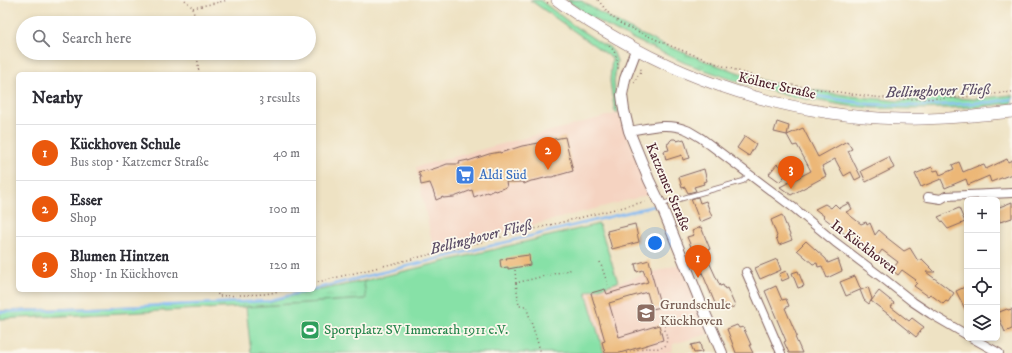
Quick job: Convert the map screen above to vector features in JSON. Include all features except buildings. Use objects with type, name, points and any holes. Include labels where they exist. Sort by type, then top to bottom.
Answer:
[{"type":"main road","name":"Kölner Straße","points":[[553,2],[566,7],[636,50],[676,69],[728,90],[762,100],[824,112],[866,117],[902,119],[1012,112]]},
{"type":"street","name":"Katzemer Straße","points":[[636,50],[624,79],[622,95],[629,131],[722,353]]},
{"type":"street","name":"In Kückhoven","points":[[629,131],[661,126],[673,127],[687,130],[701,138],[794,208],[835,242],[914,302],[964,334]]},
{"type":"street","points":[[928,197],[941,199],[946,196],[1012,193]]},
{"type":"street","points":[[746,272],[781,353]]},
{"type":"street","points":[[977,341],[999,353]]},
{"type":"lane","points":[[659,202],[742,181],[750,175]]},
{"type":"path","points":[[185,0],[193,8],[194,16]]},
{"type":"path","points":[[193,8],[228,0]]},
{"type":"path","points":[[544,0],[553,2]]},
{"type":"path","points":[[598,0],[610,15],[622,24],[678,49],[772,82],[895,99],[957,98],[1012,92]]},
{"type":"path","points":[[606,44],[612,48],[618,58],[618,73]]},
{"type":"path","points":[[198,60],[199,72]]},
{"type":"path","points":[[316,282],[659,202]]},
{"type":"path","points":[[600,262],[608,285]]},
{"type":"path","points":[[516,283],[573,269]]},
{"type":"path","points":[[515,270],[519,306],[526,306],[541,353]]},
{"type":"path","points":[[217,292],[218,296],[266,294],[274,292]]},
{"type":"path","points":[[626,353],[646,348],[656,349],[666,344],[667,337],[661,316]]},
{"type":"shaded area","points":[[618,113],[651,194],[434,251],[416,167]]},
{"type":"shaded area","name":"Grundschule Kückhoven","points":[[680,264],[708,334],[673,344],[672,351],[665,353],[604,353],[586,292]]},
{"type":"green space","points":[[530,0],[540,0],[573,25],[609,47],[614,53],[617,61],[614,82],[618,113],[615,112],[610,81],[612,58]]},
{"type":"green space","points":[[567,0],[580,0],[614,21],[659,43],[713,64],[775,84],[851,96],[899,101],[941,97],[974,99],[1012,95],[1012,103],[978,107],[917,109],[873,108],[849,106],[789,96],[739,82],[685,63],[616,31],[587,15]]},
{"type":"green space","points":[[599,224],[618,282],[586,292],[604,353],[251,353],[246,307],[366,299],[364,281]]},
{"type":"green space","points":[[364,281],[367,299],[246,307],[0,319],[0,311],[272,301],[290,296],[316,292],[316,291]]},
{"type":"waterway","name":"Bellinghover Fließ","points":[[817,96],[868,104],[919,106],[992,102],[1012,99]]},
{"type":"waterway","name":"Bellinghover Fließ","points":[[316,289],[654,206]]},
{"type":"waterway","name":"Bellinghover Fließ","points":[[0,312],[267,301],[303,292]]},
{"type":"place","name":"Esser","points":[[548,170]]},
{"type":"place","name":"Aldi Süd","points":[[465,175]]},
{"type":"place","name":"Blumen Hintzen","points":[[791,189]]},
{"type":"place","name":"Kückhoven Schule","points":[[698,278]]},
{"type":"place","name":"Grundschule Kückhoven","points":[[646,313]]},
{"type":"place","name":"Sportplatz SV Immerath 1911 e.V.","points":[[310,330]]}]
